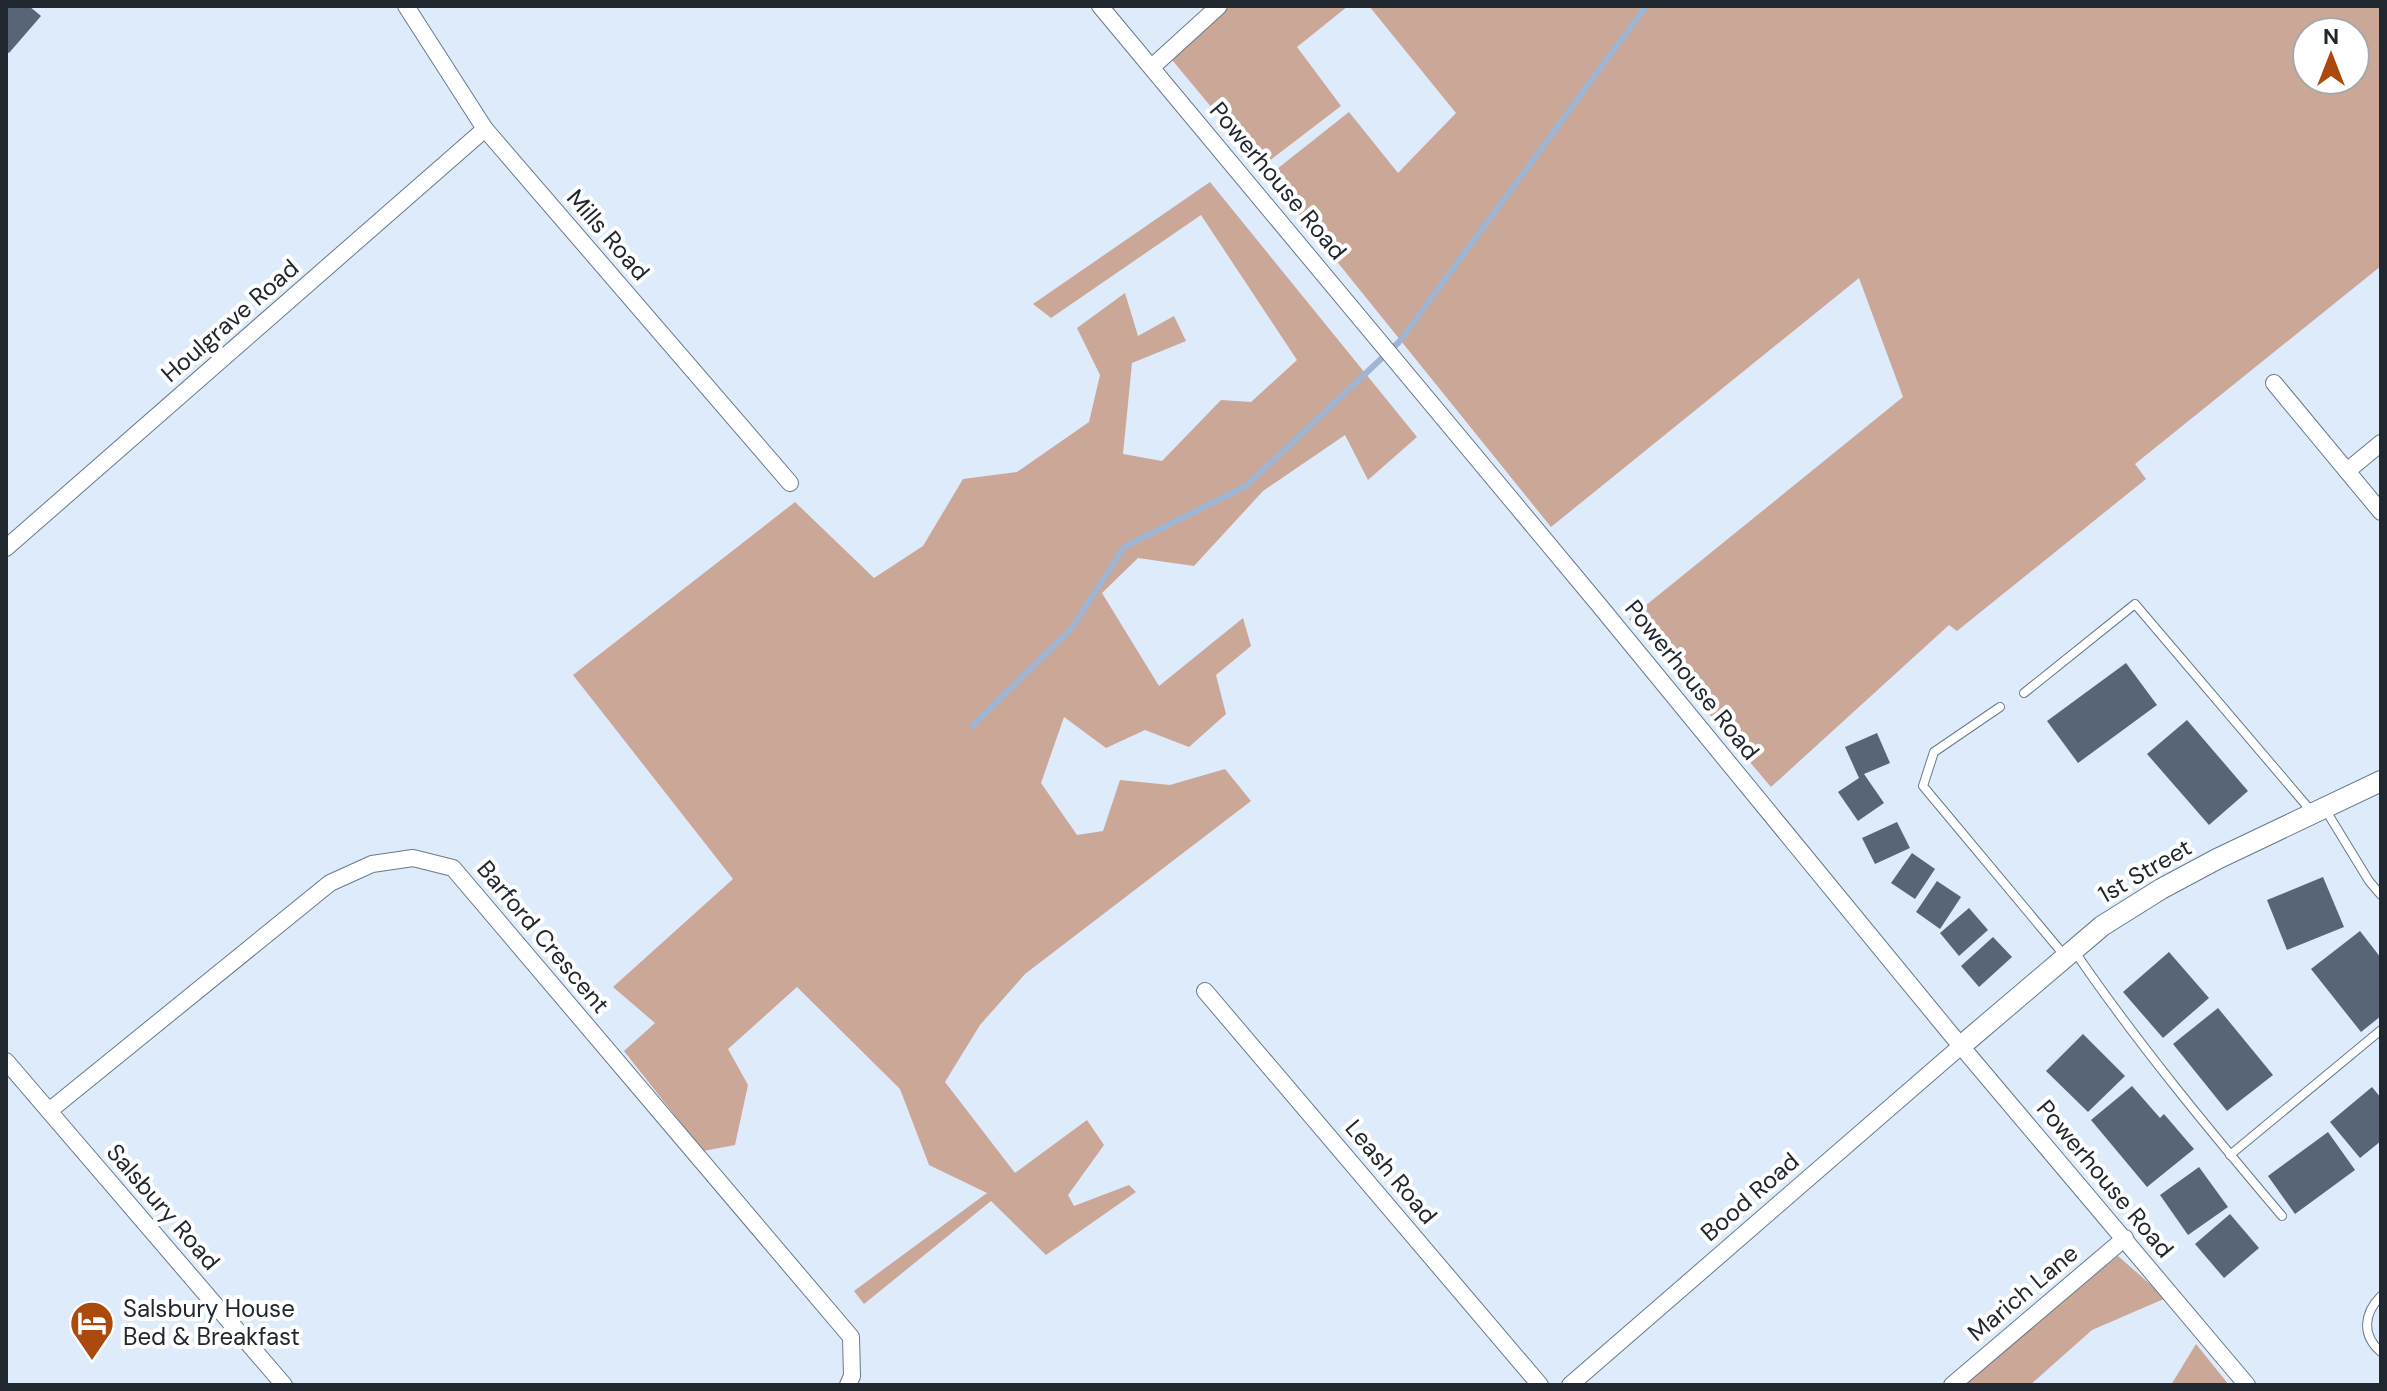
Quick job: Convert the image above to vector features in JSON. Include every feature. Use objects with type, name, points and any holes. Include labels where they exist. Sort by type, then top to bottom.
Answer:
[{"type":"street","name":"Mills Road","points":[[406,6],[485,129],[790,483]]},
{"type":"street","name":"Powerhouse Road","points":[[1100,6],[1961,1046],[2247,1385]]},
{"type":"street","points":[[1152,67],[1219,6]]},
{"type":"street","name":"Houlgrave Road","points":[[6,548],[485,129]]},
{"type":"street","points":[[2274,383],[2381,512]]},
{"type":"street","points":[[2347,471],[2381,443]]},
{"type":"street","name":"1st Street","points":[[1961,1046],[2102,926],[2161,889],[2381,781]]},
{"type":"street","name":"Barford Crescent","points":[[49,1111],[330,883],[372,864],[413,858],[453,868],[851,1337],[852,1376],[848,1385]]},
{"type":"street","name":"Leash Road","points":[[1205,991],[1540,1385]]},
{"type":"street","name":"Bood Road","points":[[1570,1385],[1961,1046]]},
{"type":"street","name":"Salsbury Road","points":[[6,1061],[284,1385]]},
{"type":"street","name":"Marich Lane","points":[[1952,1385],[2125,1238]]},
{"type":"lane","points":[[2024,693],[2135,604],[2319,811],[2381,895]]},
{"type":"lane","points":[[2000,707],[1934,752],[1923,786],[2070,954],[2282,1216]]},
{"type":"lane","points":[[2230,1155],[2381,1030]]},
{"type":"lane","points":[[2381,1296],[2366,1319],[2367,1333],[2381,1352]]},
{"type":"shaded area","points":[[1230,6],[1348,6],[1297,47],[1341,106],[1261,167],[1168,55]]},
{"type":"shaded area","points":[[1369,6],[2381,6],[2381,266],[2135,464],[2146,479],[1957,631],[1949,625],[1771,787],[1629,619],[1903,397],[1859,278],[1551,527],[1268,176],[1349,112],[1398,173],[1456,113]]},
{"type":"shaded area","points":[[1210,182],[1417,437],[1368,480],[1345,435],[1263,491],[1194,566],[1138,558],[1102,593],[1159,686],[1243,618],[1251,646],[1216,675],[1226,714],[1189,747],[1145,730],[1106,748],[1064,717],[1041,783],[1077,835],[1103,831],[1120,780],[1170,785],[1225,769],[1251,801],[1025,974],[980,1025],[945,1082],[1015,1173],[1087,1120],[1104,1145],[1068,1195],[1074,1206],[1129,1185],[1136,1192],[1046,1255],[991,1201],[864,1304],[854,1291],[987,1193],[929,1165],[900,1089],[797,987],[728,1049],[748,1085],[735,1145],[703,1151],[624,1051],[655,1023],[613,987],[733,879],[573,675],[795,502],[874,578],[923,546],[963,479],[1017,472],[1089,422],[1100,375],[1077,328],[1125,293],[1138,336],[1174,316],[1186,341],[1132,363],[1123,454],[1162,461],[1221,400],[1251,402],[1297,360],[1201,215],[1051,318],[1033,304]]},
{"type":"shaded area","points":[[2118,1256],[2166,1298],[2092,1330],[2030,1385],[1959,1385]]},
{"type":"shaded area","points":[[2196,1344],[2229,1385],[2171,1385]]},
{"type":"building","points":[[6,6],[29,6],[41,16],[9,53],[6,51]]},
{"type":"building","points":[[2126,663],[2157,705],[2078,763],[2047,721]]},
{"type":"building","points":[[2187,720],[2248,791],[2209,825],[2147,754]]},
{"type":"building","points":[[1877,733],[1890,763],[1864,774],[1884,803],[1858,821],[1838,792],[1859,778],[1845,747]]},
{"type":"building","points":[[1897,822],[1910,848],[1875,864],[1862,838]]},
{"type":"building","points":[[1912,853],[1935,869],[1915,899],[1891,883]]},
{"type":"building","points":[[2323,877],[2344,927],[2287,950],[2267,900]]},
{"type":"building","points":[[1937,881],[1961,897],[1940,929],[1916,912]]},
{"type":"building","points":[[1969,908],[1988,930],[1959,956],[1940,933]]},
{"type":"building","points":[[2360,931],[2381,958],[2381,1016],[2361,1032],[2311,969]]},
{"type":"building","points":[[1993,937],[2012,957],[1979,987],[1961,966]]},
{"type":"building","points":[[2169,952],[2209,998],[2163,1038],[2123,992]]},
{"type":"building","points":[[2218,1008],[2273,1075],[2227,1111],[2173,1044]]},
{"type":"building","points":[[2083,1034],[2125,1076],[2088,1112],[2046,1071]]},
{"type":"building","points":[[2132,1086],[2160,1118],[2164,1114],[2194,1149],[2147,1187],[2091,1120]]},
{"type":"building","points":[[2372,1087],[2381,1098],[2381,1141],[2360,1158],[2330,1122]]},
{"type":"building","points":[[2328,1132],[2355,1170],[2295,1214],[2268,1176]]},
{"type":"building","points":[[2199,1167],[2228,1207],[2188,1235],[2160,1195]]},
{"type":"building","points":[[2230,1214],[2259,1248],[2224,1278],[2195,1244]]},
{"type":"waterway","points":[[972,726],[1072,628],[1124,547],[1246,486],[1399,342],[1646,6]]},
{"type":"place","name":"Salsbury House Bed & Breakfast","points":[[92,1362]]}]
